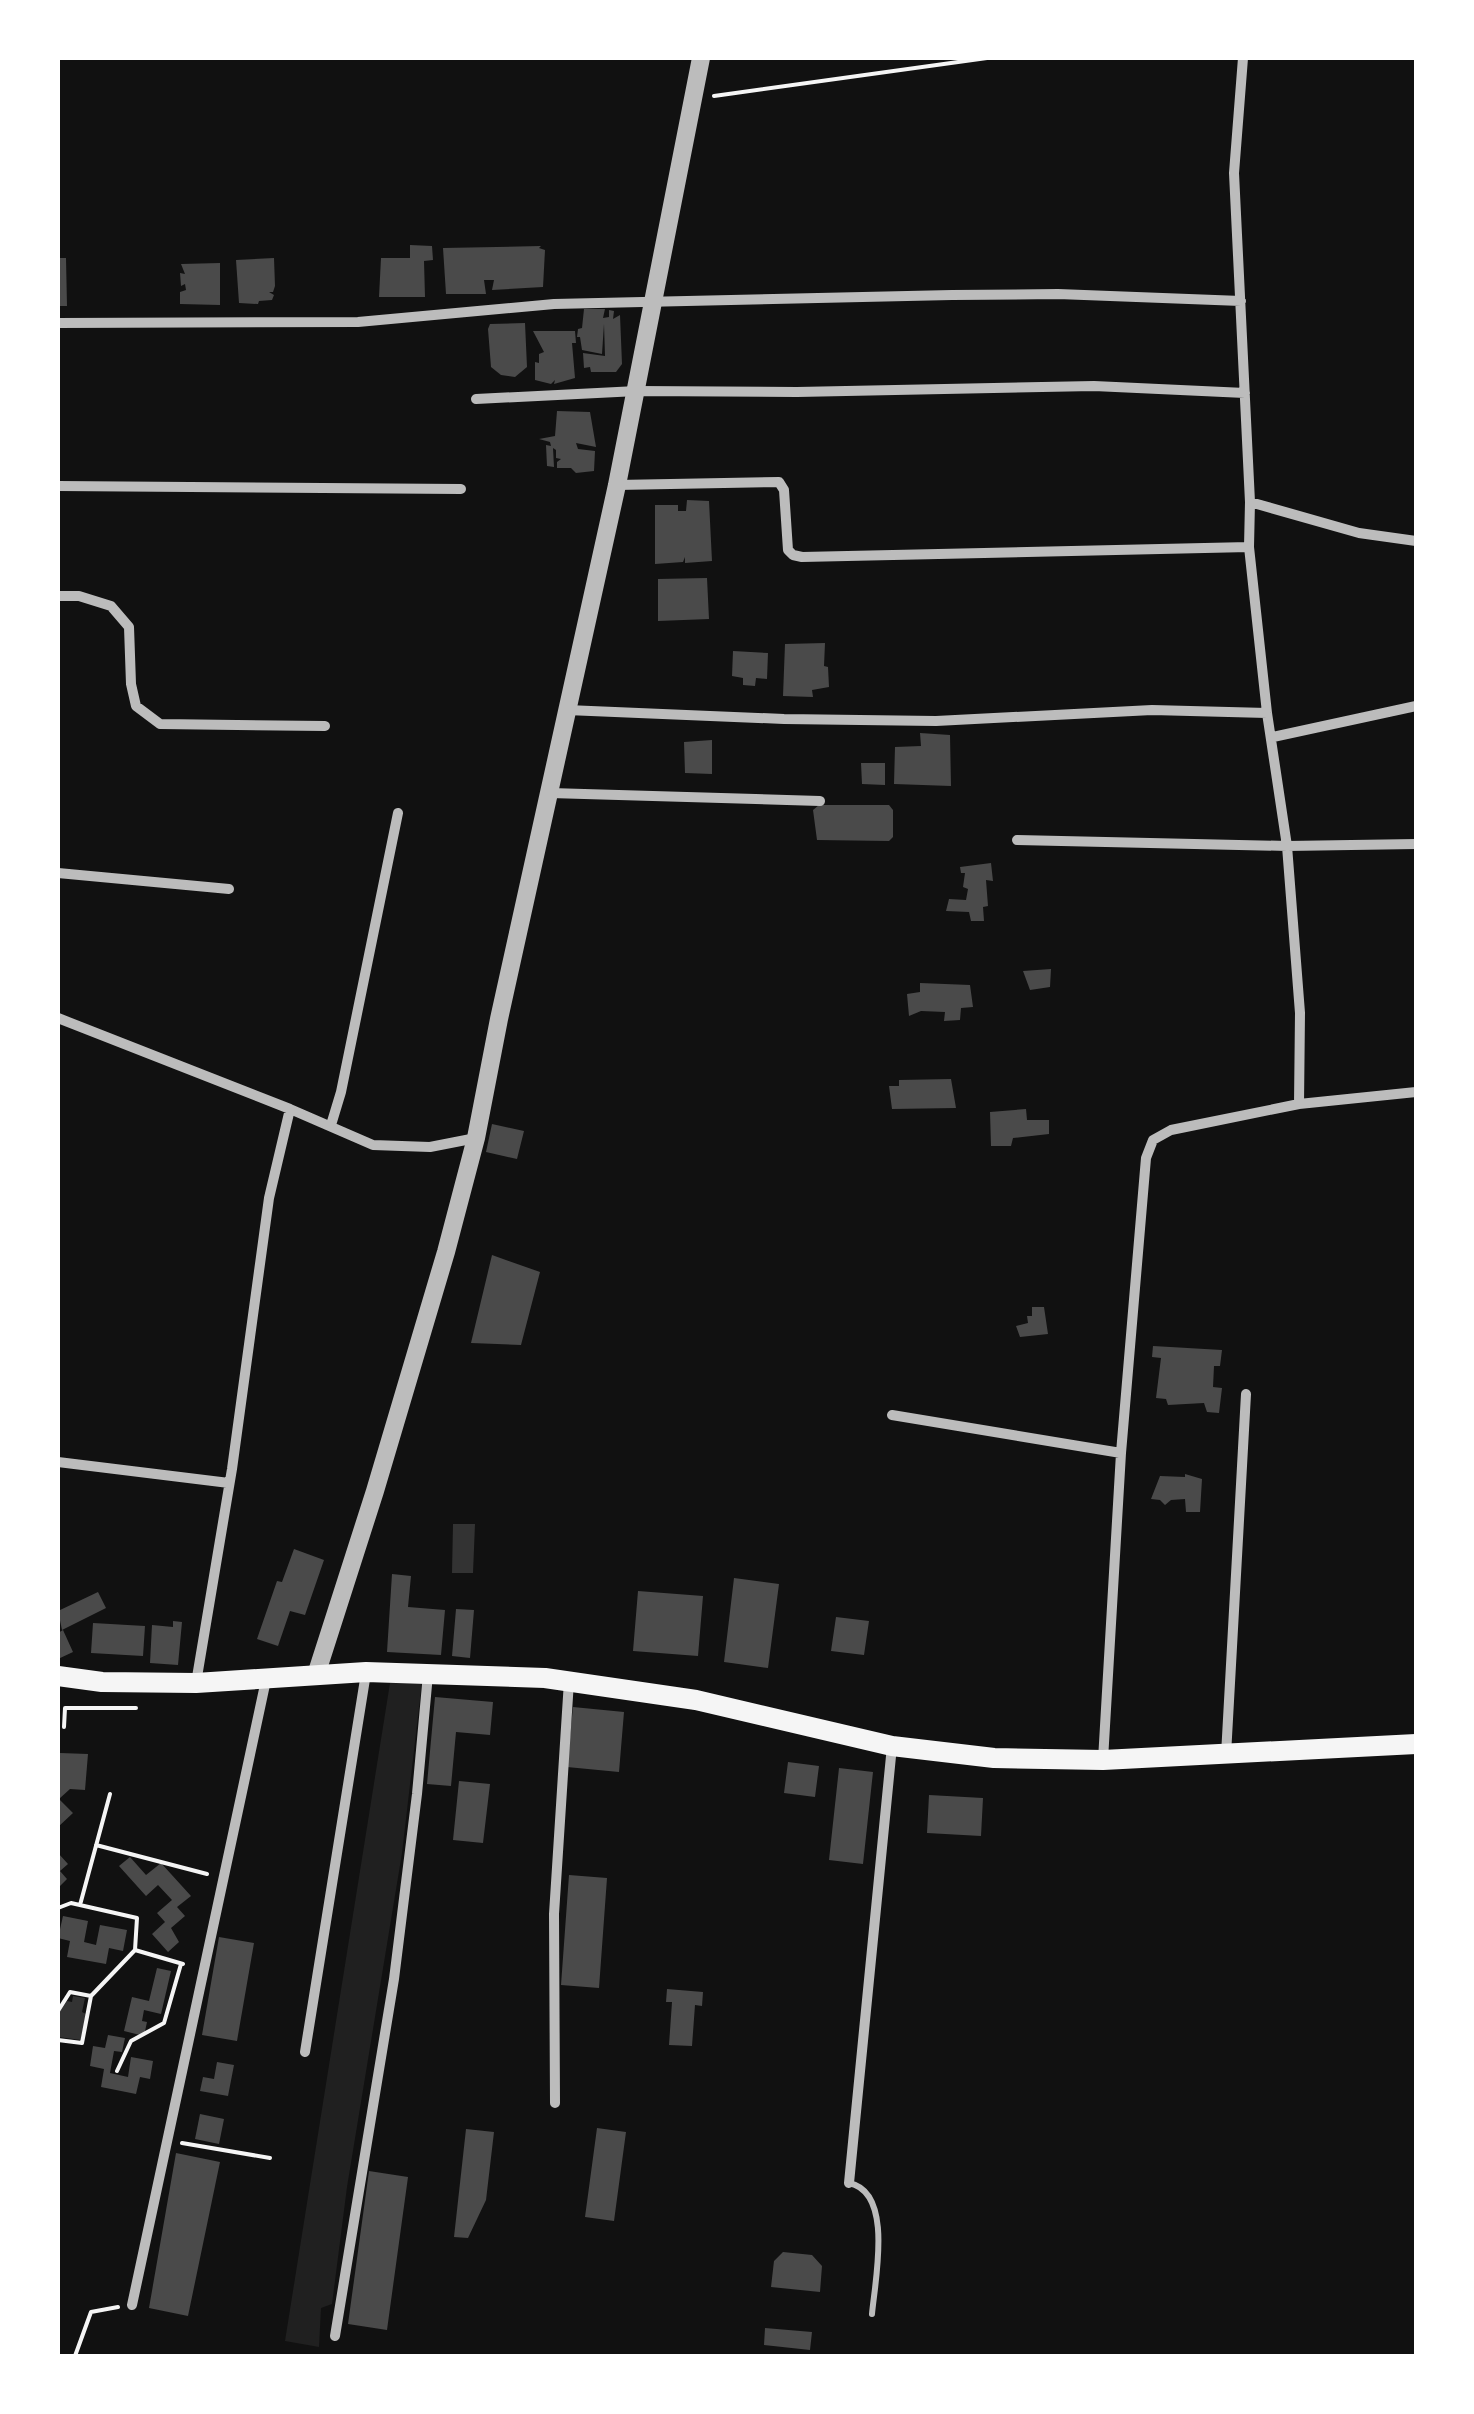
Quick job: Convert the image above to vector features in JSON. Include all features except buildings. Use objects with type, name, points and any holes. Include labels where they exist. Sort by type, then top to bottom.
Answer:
[{"type":"main road","points":[[58,1676],[102,1682],[196,1683],[366,1672],[569,1680],[725,1706],[892,1746],[994,1758],[1226,1756],[1416,1744]]},
{"type":"street","points":[[316,1674],[386,1455],[476,1138],[618,485],[702,58]]},
{"type":"street","points":[[1243,58],[1234,173],[1249,547],[1267,713],[1287,846],[1300,1012],[1299,1104]]},
{"type":"street","points":[[58,324],[358,322],[554,304],[1058,294],[1241,301]]},
{"type":"street","points":[[476,399],[637,390],[1094,386],[1245,394]]},
{"type":"street","points":[[618,485],[779,482],[784,490],[788,550],[793,556],[1249,547]]},
{"type":"street","points":[[58,486],[461,489]]},
{"type":"street","points":[[1250,502],[1359,533],[1416,541]]},
{"type":"street","points":[[58,596],[79,596],[110,606],[129,628],[131,684],[136,706],[160,724],[326,726]]},
{"type":"street","points":[[1273,737],[1416,706]]},
{"type":"street","points":[[567,710],[936,721],[1152,710],[1267,713]]},
{"type":"street","points":[[550,793],[820,801]]},
{"type":"street","points":[[330,1125],[341,1092],[398,813]]},
{"type":"street","points":[[1017,840],[1287,846],[1416,844]]},
{"type":"street","points":[[58,872],[229,890]]},
{"type":"street","points":[[58,1018],[360,1140],[390,1148],[430,1148],[476,1138]]},
{"type":"street","points":[[1102,1760],[1142,1189],[1152,1140],[1171,1130],[1299,1104],[1416,1092]]},
{"type":"street","points":[[196,1683],[270,1198],[290,1109]]},
{"type":"street","points":[[1226,1756],[1246,1394]]},
{"type":"street","points":[[892,1415],[1122,1453]]},
{"type":"street","points":[[58,1462],[229,1483]]},
{"type":"street","points":[[304,2052],[366,1672]]},
{"type":"street","points":[[335,2336],[394,1978],[414,1827],[428,1673]]},
{"type":"street","points":[[132,2305],[266,1680]]},
{"type":"street","points":[[554,2102],[554,1914],[569,1680]]},
{"type":"street","points":[[849,2183],[892,1746]]},
{"type":"lane","points":[[849,2183],[860,2185],[870,2194],[878,2214],[872,2314]]},
{"type":"path","points":[[694,99],[987,58]]},
{"type":"path","points":[[64,1727],[66,1708],[136,1708]]},
{"type":"path","points":[[80,1905],[110,1794]]},
{"type":"path","points":[[96,1845],[210,1874]]},
{"type":"path","points":[[58,1908],[71,1903],[137,1918],[135,1950],[91,1996],[82,2044],[58,2040]]},
{"type":"path","points":[[135,1950],[189,1966]]},
{"type":"path","points":[[116,2071],[131,2041],[164,2023],[181,1964]]},
{"type":"path","points":[[58,2011],[70,1992],[91,1996]]},
{"type":"path","points":[[168,2140],[270,2158]]},
{"type":"path","points":[[76,2356],[91,2312],[132,2305]]},
{"type":"shaded area","points":[[453,1524],[475,1524],[473,1573],[452,1573]]},
{"type":"shaded area","points":[[422,1682],[402,1853],[347,2187],[332,2304],[321,2308],[319,2347],[285,2341],[390,1683]]},
{"type":"shaded area","points":[[73,1996],[85,1998],[81,2040],[58,2037],[58,2014],[67,2001],[72,2002]]}]
